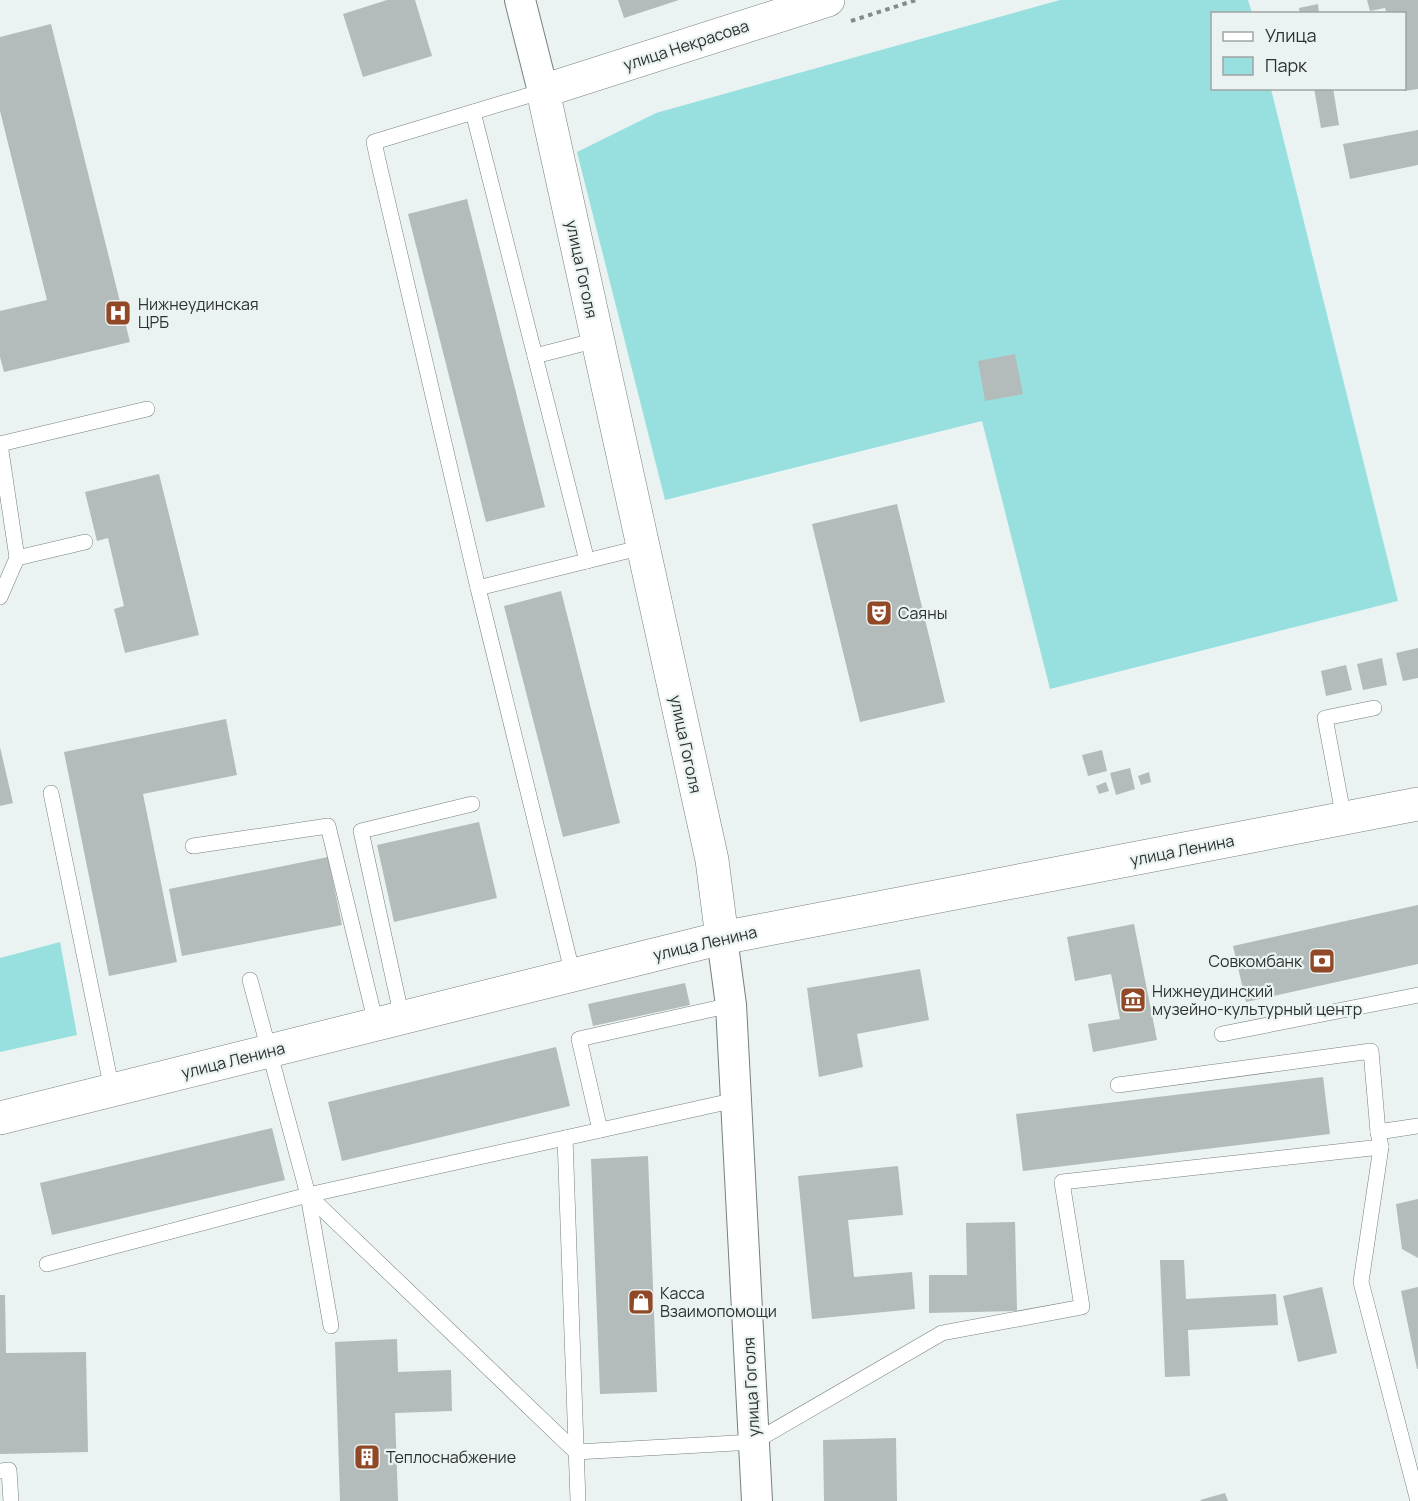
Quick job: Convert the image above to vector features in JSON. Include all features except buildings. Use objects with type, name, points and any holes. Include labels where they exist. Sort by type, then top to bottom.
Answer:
[{"type":"street","name":"улица Гоголя","points":[[520,0],[543,91],[712,860],[731,1005],[757,1501]]},
{"type":"street","name":"улица Некрасова","points":[[543,91],[828,0]]},
{"type":"street","name":"улица Ленина","points":[[0,1118],[722,938],[1418,804]]},
{"type":"lane","points":[[543,91],[374,142],[478,588],[573,975]]},
{"type":"lane","points":[[473,112],[587,561]]},
{"type":"lane","points":[[535,356],[597,340]]},
{"type":"lane","points":[[0,597],[17,558],[0,443],[147,409]]},
{"type":"lane","points":[[17,558],[85,542]]},
{"type":"lane","points":[[478,588],[643,547]]},
{"type":"lane","points":[[1344,819],[1324,718],[1374,708]]},
{"type":"lane","points":[[51,793],[112,1090]]},
{"type":"lane","points":[[389,1021],[361,831],[472,804]]},
{"type":"lane","points":[[193,846],[328,826],[389,1021]]},
{"type":"lane","points":[[250,980],[308,1195],[331,1326]]},
{"type":"lane","points":[[1222,1034],[1418,995]]},
{"type":"lane","points":[[600,1130],[579,1039],[731,1005]]},
{"type":"lane","points":[[1118,1085],[1371,1051],[1381,1147],[1361,1282],[1418,1501]]},
{"type":"lane","points":[[47,1264],[308,1195],[736,1100]]},
{"type":"lane","points":[[1378,1132],[1418,1126]]},
{"type":"lane","points":[[565,1138],[578,1501]]},
{"type":"lane","points":[[308,1195],[576,1452],[754,1442],[942,1333],[1082,1307],[1062,1182],[1381,1147]]},
{"type":"lane","points":[[0,1471],[9,1470],[11,1501]]},
{"type":"green space","points":[[1060,0],[1248,0],[1252,12],[1211,12],[1211,90],[1271,90],[1398,601],[1050,689],[982,421],[665,500],[577,152],[656,113]]},
{"type":"green space","points":[[60,942],[77,1035],[0,1052],[0,958]]},
{"type":"place","name":"Нижнеудинская ЦРБ","points":[[118,313]]},
{"type":"place","name":"Саяны","points":[[879,613]]},
{"type":"place","name":"Совкомбанк","points":[[1322,961]]},
{"type":"place","name":"Нижнеудинский музейно-культурный центр","points":[[1133,1000]]},
{"type":"place","name":"Касса Взаимопомощи","points":[[641,1302]]},
{"type":"place","name":"Теплоснабжение","points":[[367,1457]]}]
